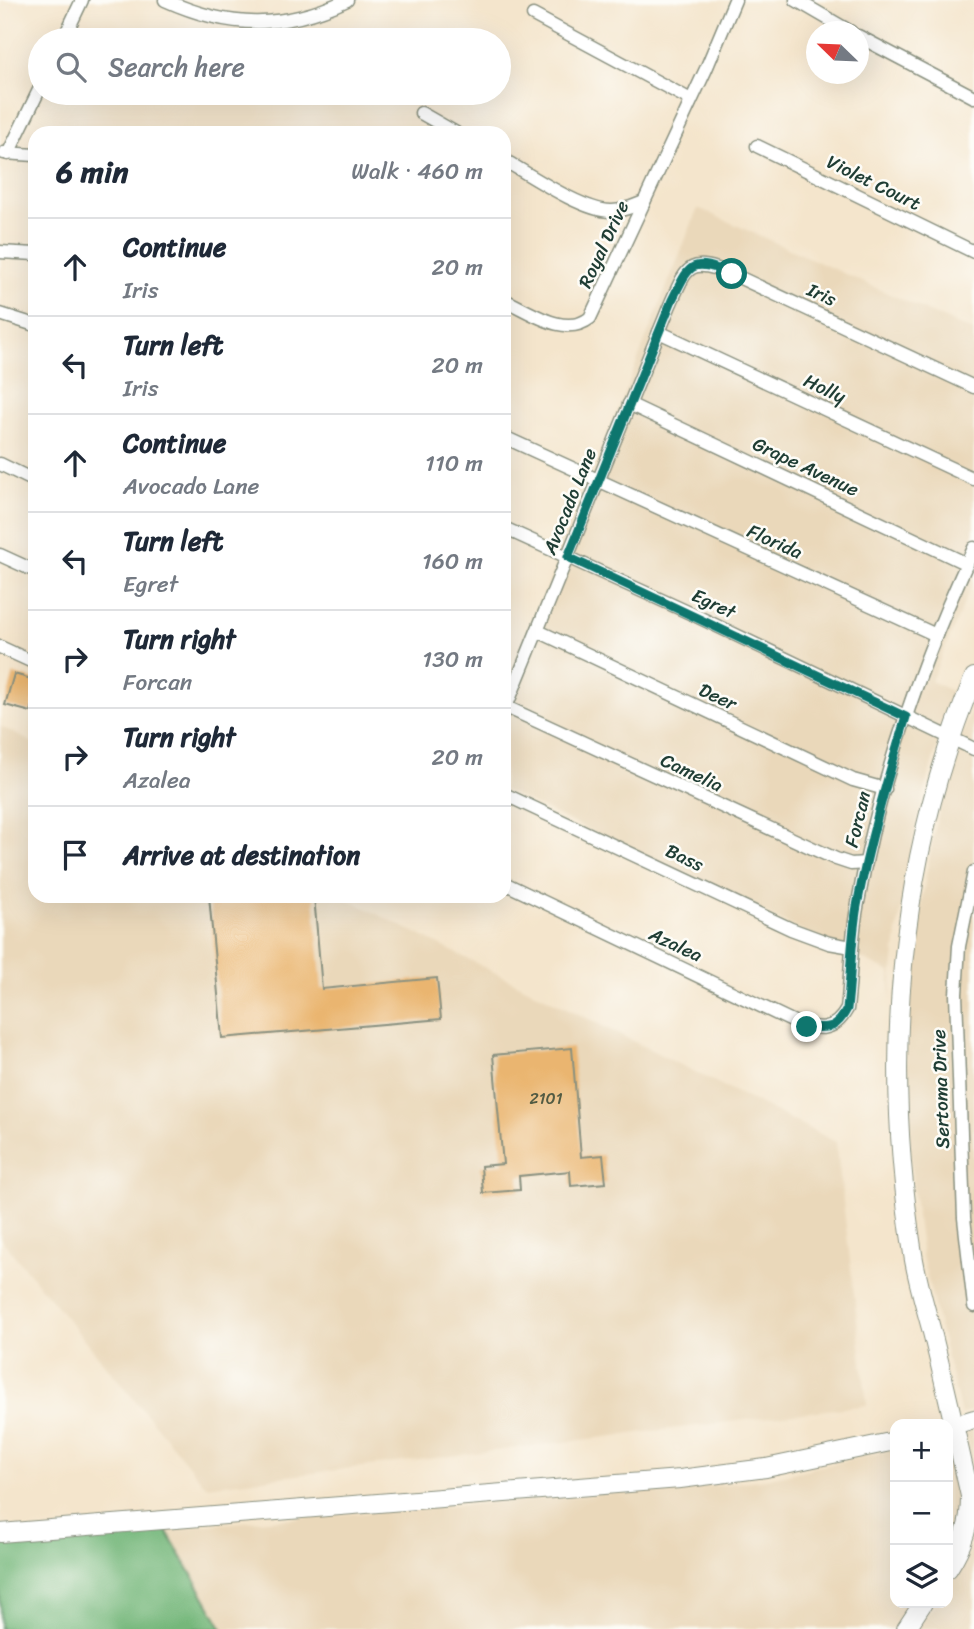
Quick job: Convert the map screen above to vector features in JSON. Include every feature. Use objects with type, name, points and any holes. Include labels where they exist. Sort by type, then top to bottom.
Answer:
[{"type":"main road","points":[[949,1419],[913,1257],[903,1180],[897,1092],[898,1010],[906,934],[926,825],[950,738],[974,677]]},
{"type":"main road","points":[[953,1425],[974,1419]]},
{"type":"main road","points":[[953,1433],[970,1496],[970,1517],[965,1540],[953,1560]]},
{"type":"main road","points":[[0,1533],[680,1479],[766,1468],[890,1442]]},
{"type":"main road","points":[[906,1629],[920,1608]]},
{"type":"street","points":[[69,28],[82,0]]},
{"type":"street","points":[[165,0],[219,19],[260,24],[315,13],[346,0]]},
{"type":"street","name":"Royal Drive","points":[[511,303],[562,325],[583,323],[590,318],[735,0]]},
{"type":"street","points":[[796,0],[832,21]]},
{"type":"street","points":[[533,15],[691,100]]},
{"type":"street","points":[[869,41],[974,97]]},
{"type":"street","points":[[28,155],[4,153],[31,105]]},
{"type":"street","points":[[421,113],[444,126]]},
{"type":"street","name":"Violet Court","points":[[757,146],[974,252]]},
{"type":"street","points":[[511,164],[564,194],[605,211],[627,209],[644,202]]},
{"type":"street","points":[[0,252],[28,254]]},
{"type":"street","name":"Iris","points":[[670,305],[686,272],[697,265],[706,264],[974,387]]},
{"type":"street","name":"Avocado Lane","points":[[511,694],[670,305]]},
{"type":"street","points":[[0,314],[28,324]]},
{"type":"street","name":"Holly","points":[[659,332],[974,479]]},
{"type":"street","name":"Grape Avenue","points":[[629,404],[967,564]]},
{"type":"street","name":"Florida","points":[[511,440],[936,635]]},
{"type":"street","points":[[0,464],[28,478]]},
{"type":"street","name":"Egret","points":[[511,531],[974,749]]},
{"type":"street","name":"Forcan","points":[[834,1026],[847,1009],[852,947],[866,863],[884,789],[906,717],[936,635],[974,548]]},
{"type":"street","points":[[0,555],[28,568]]},
{"type":"street","name":"Deer","points":[[538,631],[853,780],[884,789]]},
{"type":"street","points":[[0,647],[28,660]]},
{"type":"street","name":"Camelia","points":[[511,711],[836,859],[850,864],[866,863]]},
{"type":"street","name":"Bass","points":[[511,797],[791,929],[829,943],[852,947]]},
{"type":"street","name":"Sertoma Drive","points":[[974,872],[959,946],[956,994],[964,1218],[974,1306]]},
{"type":"street","name":"Azalea","points":[[511,886],[794,1022],[807,1027],[834,1026]]},
{"type":"shaded area","points":[[698,208],[974,332],[974,580],[931,681],[957,694],[933,759],[917,823],[897,932],[890,1001],[890,972],[511,793],[511,680]]},
{"type":"shaded area","points":[[974,702],[974,1410],[961,1414],[922,1256],[912,1180],[906,1092],[907,1012],[915,936],[935,828],[951,764]]},
{"type":"shaded area","points":[[0,726],[28,740],[28,903],[355,903],[836,1142],[867,1405],[206,1486],[0,1238]]},
{"type":"shaded area","points":[[974,1429],[974,1472],[965,1431]]},
{"type":"shaded area","points":[[890,1450],[890,1608],[909,1608],[895,1629],[223,1629],[165,1528],[710,1486],[766,1479]]},
{"type":"shaded area","points":[[953,1459],[961,1495],[961,1515],[953,1543]]},
{"type":"shaded area","points":[[974,1541],[974,1629],[917,1629],[932,1608],[953,1608],[953,1577]]},
{"type":"green space","points":[[165,1528],[223,1629],[0,1629],[0,1541]]},
{"type":"building","points":[[14,674],[28,678],[28,711],[5,705]]},
{"type":"building","points":[[210,903],[315,903],[322,989],[437,978],[441,1019],[222,1038]]},
{"type":"building","points":[[572,1048],[581,1157],[603,1155],[606,1183],[571,1186],[570,1171],[519,1176],[520,1190],[483,1193],[481,1166],[503,1164],[493,1055]]},
{"type":"route","points":[[732,274],[706,264],[691,267],[686,272],[672,300],[568,557],[906,717],[884,789],[866,863],[857,908],[847,1009],[834,1026],[807,1027]]}]
